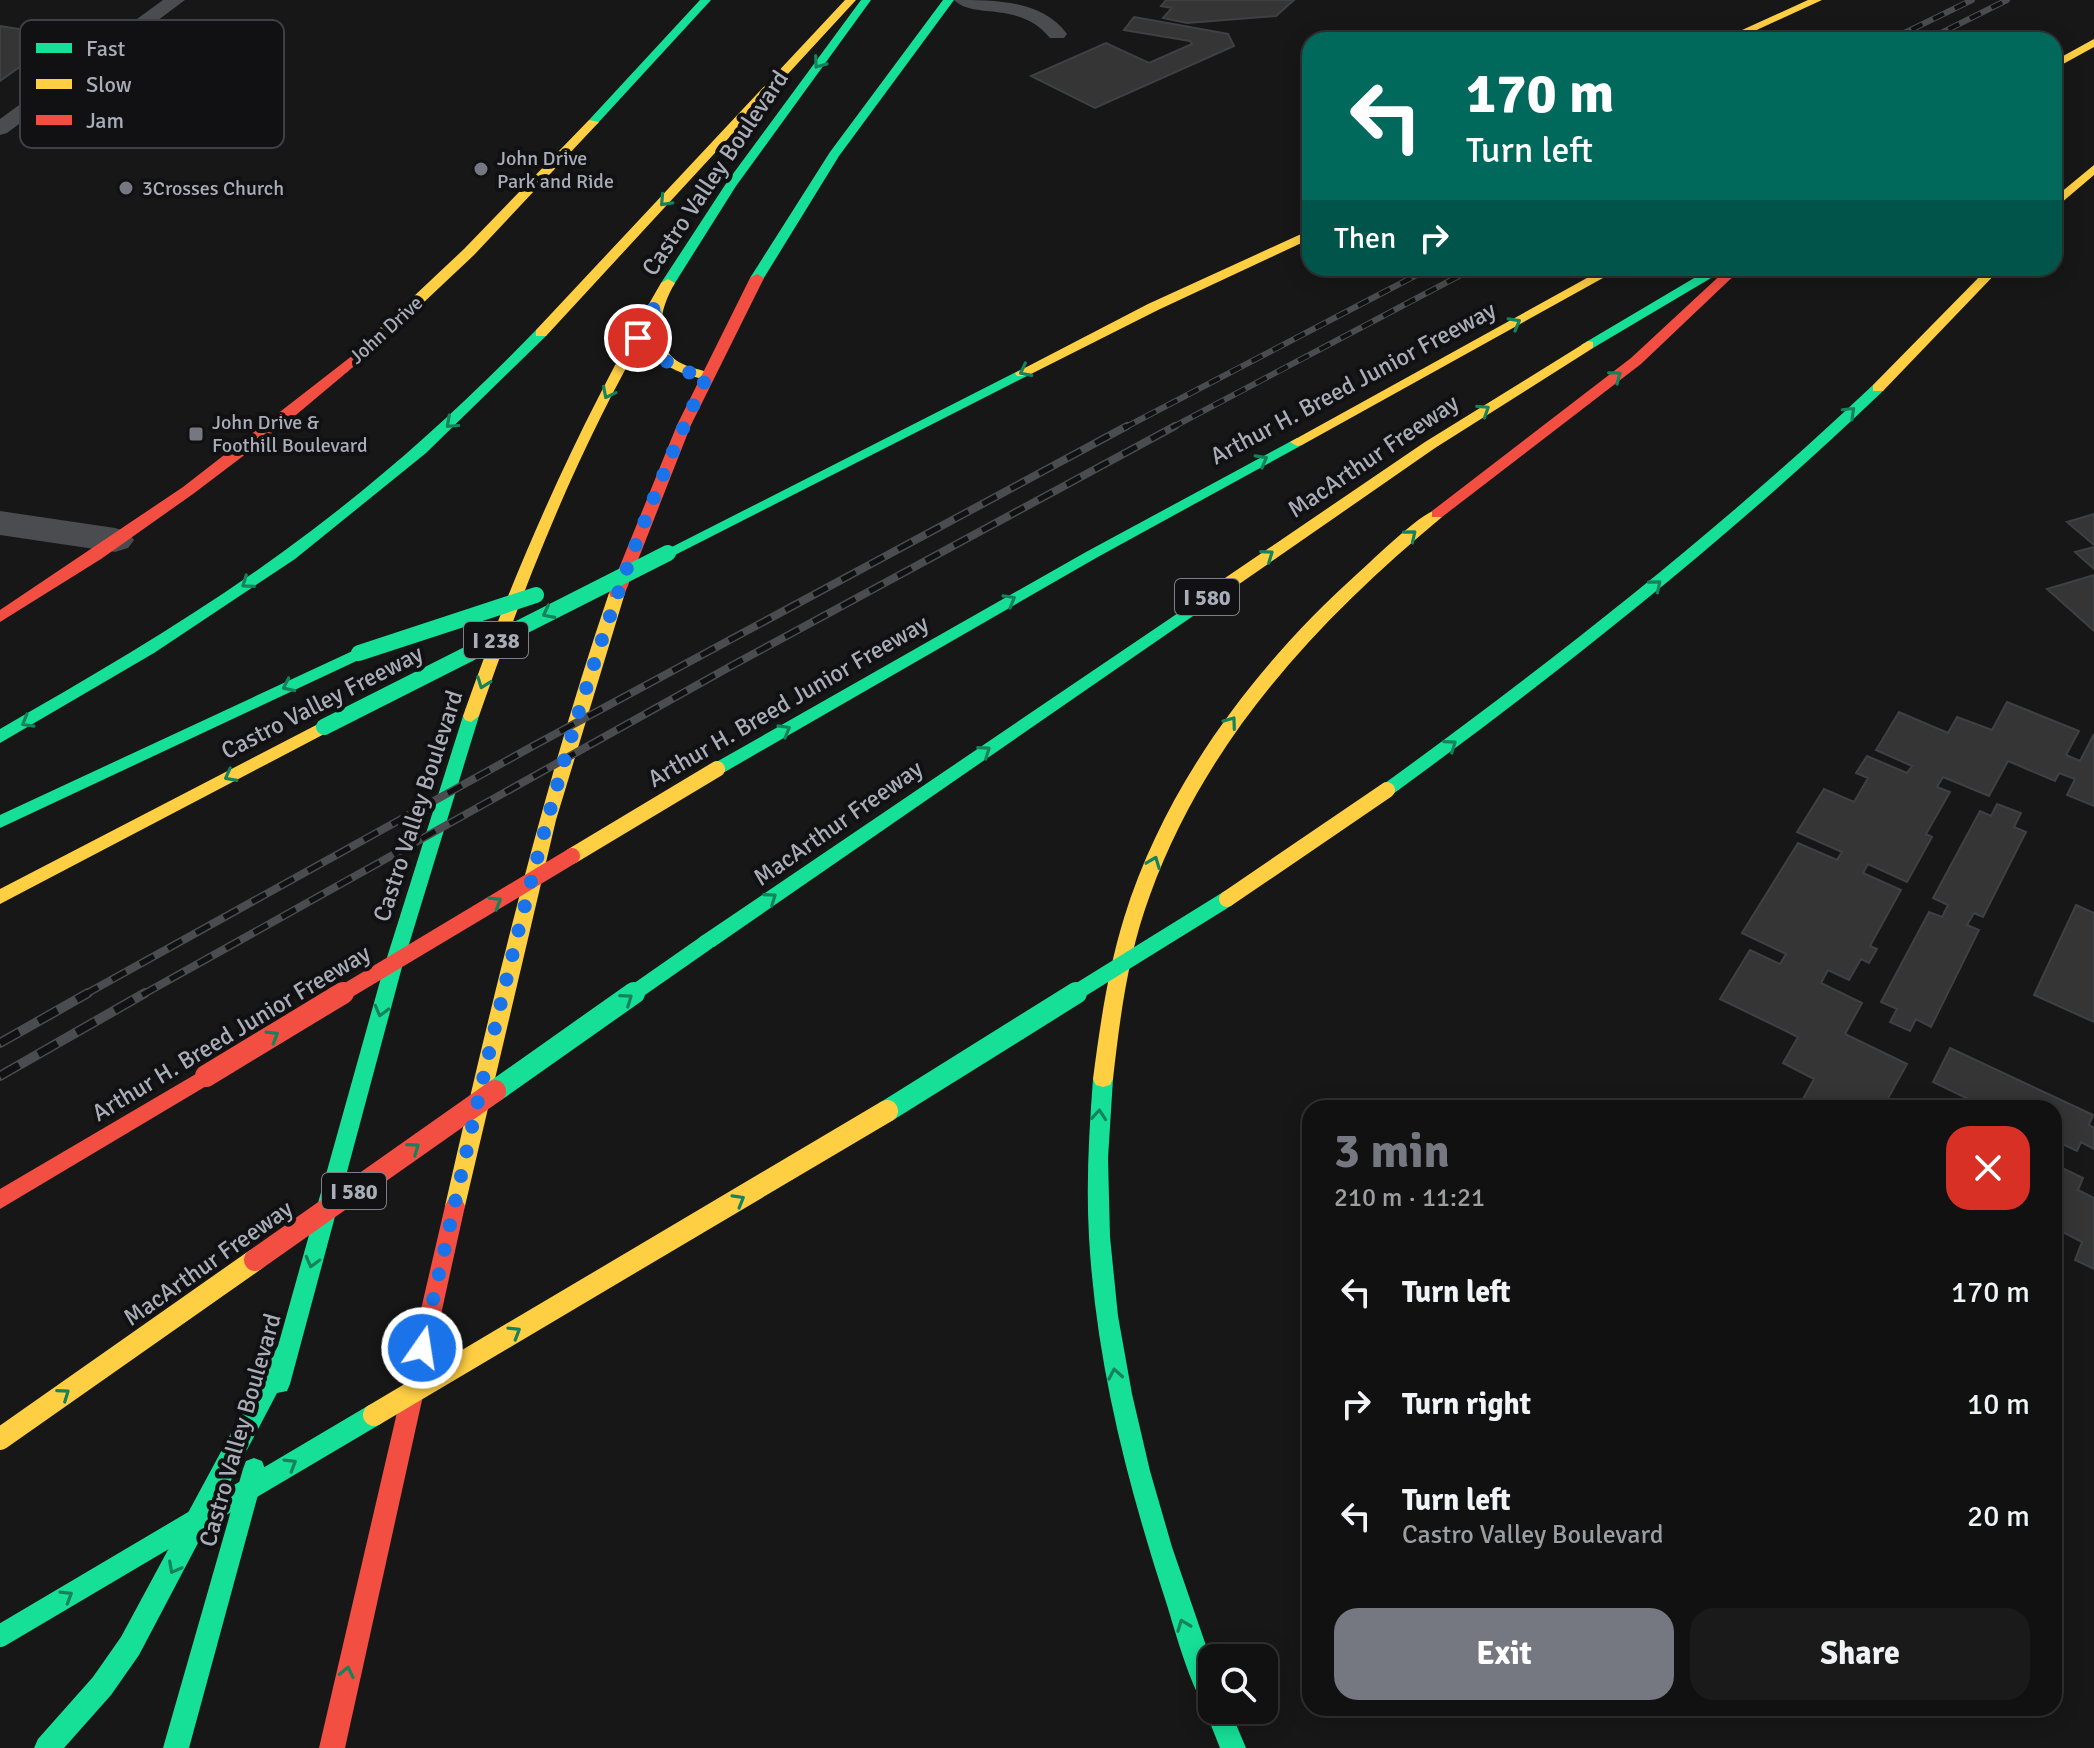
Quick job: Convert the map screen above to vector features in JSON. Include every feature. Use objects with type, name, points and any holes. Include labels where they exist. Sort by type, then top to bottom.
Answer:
[{"type":"main road","name":"John Drive","points":[[0,617],[115,540],[256,439],[384,334],[478,242],[706,0]]},
{"type":"main road","points":[[0,737],[198,618],[313,536],[416,455],[508,369],[851,0]]},
{"type":"main road","name":"Castro Valley Boulevard","points":[[267,1427],[415,886],[462,738],[507,618],[558,496],[658,300],[752,155],[866,0]]},
{"type":"main road","points":[[332,1748],[359,1616],[524,904],[562,761],[626,569],[707,376],[757,279],[862,116],[949,0]]},
{"type":"main road","points":[[1744,32],[1817,0]]},
{"type":"main road","points":[[2062,46],[2094,31]]},
{"type":"main road","points":[[2062,61],[2094,42]]},
{"type":"main road","points":[[2062,198],[2094,169]]},
{"type":"main road","points":[[0,822],[359,653],[668,553],[1153,307],[1302,238]]},
{"type":"main road","name":"Arthur H. Breed Junior Freeway","points":[[0,1200],[717,769],[1091,555],[1600,276]]},
{"type":"main road","name":"MacArthur Freeway","points":[[0,1439],[707,942],[1418,453],[1546,370],[1704,276]]},
{"type":"main road","points":[[1198,1662],[1178,1611],[1136,1472],[1121,1407],[1102,1282],[1098,1119],[1108,1036],[1130,931],[1155,857],[1188,787],[1211,750],[1262,681],[1318,618],[1446,505],[1633,363],[1727,276]]},
{"type":"main road","points":[[0,1636],[902,1104],[1303,849],[1559,664],[1717,533],[1795,464],[1939,327],[1987,276]]},
{"type":"main road","points":[[658,300],[652,336],[661,357],[681,370],[707,376]]},
{"type":"main road","name":"Castro Valley Freeway","points":[[0,897],[324,727],[668,553]]},
{"type":"main road","points":[[47,1748],[102,1686],[136,1635],[288,1350]]},
{"type":"main road","name":"Castro Valley Boulevard","points":[[176,1748],[258,1458]]},
{"type":"main road","points":[[1223,1724],[1233,1748]]},
{"type":"street","points":[[0,523],[115,540]]},
{"type":"lane","points":[[148,20],[175,0]]},
{"type":"lane","points":[[964,0],[1041,15],[1053,23],[1057,34]]},
{"type":"lane","points":[[0,129],[20,114]]},
{"type":"building","points":[[1166,0],[1294,0],[1276,16],[1187,23],[1163,18],[1172,8],[1161,6]]},
{"type":"building","points":[[1134,17],[1228,34],[1234,46],[1095,108],[1031,76],[1106,43],[1149,63],[1192,44],[1190,41],[1124,30]]},
{"type":"building","points":[[0,26],[20,29],[20,67],[0,81]]},
{"type":"building","points":[[2094,514],[2094,545],[2067,522]]},
{"type":"building","points":[[2094,547],[2094,569],[2075,552]]},
{"type":"building","points":[[2094,575],[2094,631],[2047,589]]},
{"type":"building","points":[[2007,702],[2079,731],[2066,755],[2080,761],[2094,734],[2094,806],[2067,795],[2075,779],[2059,773],[2055,781],[2008,761],[1989,796],[1943,777],[1937,787],[1950,792],[1926,834],[1932,837],[1907,882],[1868,864],[1863,873],[1901,890],[1870,946],[1877,949],[1869,963],[1861,959],[1849,980],[1828,970],[1821,983],[1862,1003],[1845,1034],[1907,1064],[1887,1100],[1802,1100],[1814,1079],[1783,1063],[1798,1037],[1720,999],[1750,950],[1780,964],[1786,954],[1742,933],[1798,843],[1837,860],[1842,852],[1797,832],[1824,789],[1854,802],[1868,778],[1856,773],[1867,756],[1907,773],[1912,766],[1876,750],[1899,712],[1948,733],[1957,717],[1992,730]]},
{"type":"building","points":[[1997,804],[2021,813],[2014,827],[2026,832],[1983,917],[1974,913],[1967,925],[1979,930],[1931,1027],[1916,1019],[1910,1031],[1890,1022],[1897,1009],[1881,1002],[1929,912],[1942,917],[1948,905],[1933,898],[1980,811],[1991,816]]},
{"type":"building","points":[[2076,905],[2094,913],[2094,1022],[2034,995]]},
{"type":"building","points":[[1950,1048],[2061,1100],[1970,1100],[1933,1082]]},
{"type":"building","points":[[2062,1100],[2093,1115],[2089,1125],[2094,1128],[2094,1149],[2081,1142],[2077,1151],[2062,1144]]},
{"type":"building","points":[[2062,1168],[2083,1178],[2078,1190],[2094,1198],[2094,1269],[2075,1260],[2082,1242],[2062,1232]]},
{"type":"railway","points":[[1906,32],[1972,0]]},
{"type":"railway","points":[[1943,32],[2007,0]]},
{"type":"railway","points":[[1124,428],[1415,276]]},
{"type":"railway","points":[[1171,428],[1459,276]]},
{"type":"railway","points":[[84,995],[533,746],[1127,426]]},
{"type":"railway","points":[[142,995],[733,665],[1175,426]]},
{"type":"railway","points":[[0,1043],[88,993]]},
{"type":"railway","points":[[0,1076],[145,993]]},
{"type":"traffic: fast","points":[[593,122],[706,0]]},
{"type":"traffic: fast","points":[[668,283],[731,185],[866,0]]},
{"type":"traffic: fast","points":[[757,278],[834,155],[949,0]]},
{"type":"traffic: fast","points":[[1588,345],[1704,276]]},
{"type":"traffic: fast","points":[[0,737],[173,634],[289,555],[421,450],[541,333]]},
{"type":"traffic: fast","points":[[668,553],[1022,373]]},
{"type":"traffic: fast","points":[[1387,790],[1515,696],[1640,598],[1761,496],[1878,388]]},
{"type":"traffic: fast","points":[[717,769],[1091,555],[1297,442]]},
{"type":"traffic: fast","points":[[324,727],[668,553]]},
{"type":"traffic: fast","points":[[359,653],[536,595]]},
{"type":"traffic: fast","points":[[707,942],[1187,612]]},
{"type":"traffic: fast","points":[[0,822],[359,653]]},
{"type":"traffic: fast","points":[[279,1384],[393,967],[471,716]]},
{"type":"traffic: fast","points":[[887,1111],[1227,899]]},
{"type":"traffic: fast","points":[[495,1091],[707,942]]},
{"type":"traffic: fast","points":[[1103,1079],[1098,1158],[1099,1237],[1107,1316],[1120,1394],[1138,1471],[1198,1659]]},
{"type":"traffic: fast","points":[[47,1748],[102,1686],[130,1646],[288,1350]]},
{"type":"traffic: fast","points":[[0,1636],[374,1415]]},
{"type":"traffic: fast","points":[[176,1748],[254,1469]]},
{"type":"traffic: fast","points":[[1223,1724],[1233,1748]]},
{"type":"traffic: slow","points":[[541,333],[851,0]]},
{"type":"traffic: slow","points":[[1744,32],[1817,0]]},
{"type":"traffic: slow","points":[[2062,61],[2094,42]]},
{"type":"traffic: slow","points":[[366,349],[469,252],[593,122]]},
{"type":"traffic: slow","points":[[2062,198],[2094,169]]},
{"type":"traffic: slow","points":[[1022,373],[1153,307],[1302,238]]},
{"type":"traffic: slow","points":[[1297,442],[1600,276]]},
{"type":"traffic: slow","points":[[1878,388],[1987,276]]},
{"type":"traffic: slow","points":[[471,716],[511,604],[558,494],[610,387],[668,283]]},
{"type":"traffic: slow","points":[[657,302],[654,332],[661,353],[678,367],[707,376]]},
{"type":"traffic: slow","points":[[1187,612],[1430,445],[1588,345]]},
{"type":"traffic: slow","points":[[1103,1079],[1127,939],[1141,894],[1165,837],[1193,783],[1262,683],[1302,638],[1344,594],[1437,514]]},
{"type":"traffic: slow","points":[[455,1206],[547,820],[617,593]]},
{"type":"traffic: slow","points":[[0,897],[324,727]]},
{"type":"traffic: slow","points":[[572,856],[717,769]]},
{"type":"traffic: slow","points":[[1227,899],[1387,790]]},
{"type":"traffic: slow","points":[[374,1415],[887,1111]]},
{"type":"traffic: slow","points":[[0,1439],[255,1260]]},
{"type":"traffic: jam","points":[[1437,514],[1636,361],[1727,276]]},
{"type":"traffic: jam","points":[[617,593],[684,425],[757,278]]},
{"type":"traffic: jam","points":[[0,617],[95,555],[234,457],[366,349]]},
{"type":"traffic: jam","points":[[206,1076],[572,856]]},
{"type":"traffic: jam","points":[[0,1200],[206,1076]]},
{"type":"traffic: jam","points":[[255,1260],[495,1091]]},
{"type":"traffic: jam","points":[[332,1748],[455,1206]]},
{"type":"place","name":"John Drive Park and Ride","points":[[481,169]]},
{"type":"place","name":"3Crosses Church","points":[[126,188]]},
{"type":"place","name":"John Drive & Foothill Boulevard","points":[[196,434]]},
{"type":"route","points":[[422,1348],[524,904],[562,761],[626,569],[657,488],[707,376],[681,370],[661,357],[652,336],[658,300],[638,338]]}]
